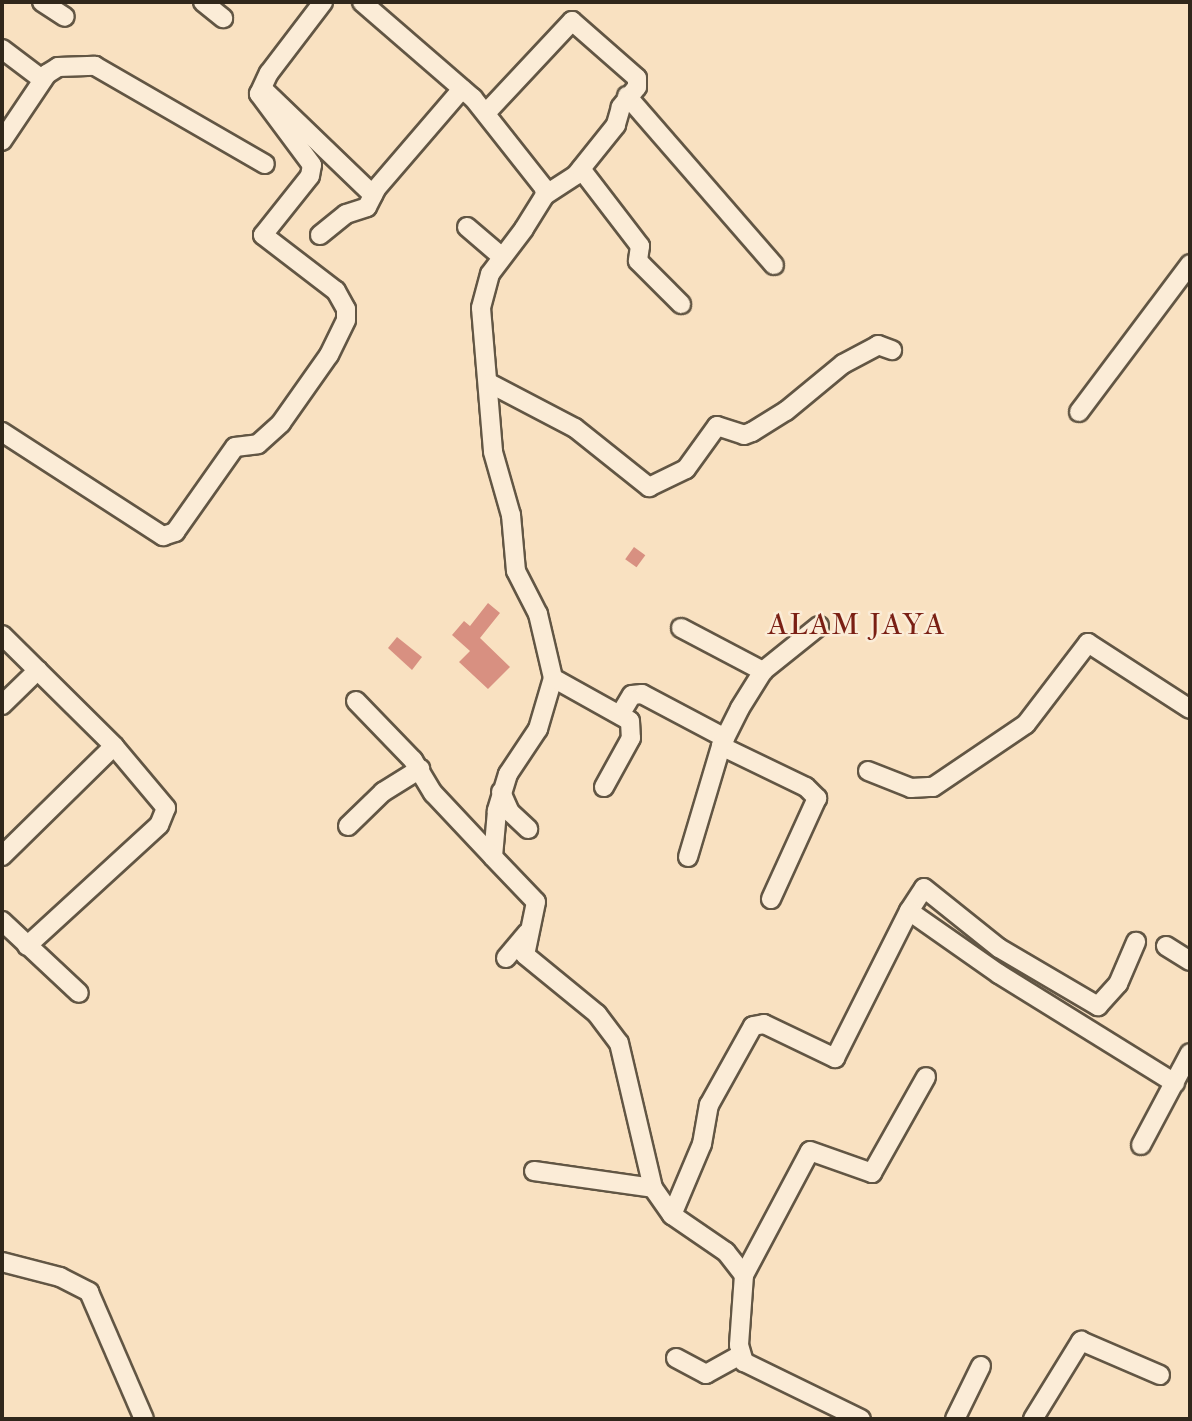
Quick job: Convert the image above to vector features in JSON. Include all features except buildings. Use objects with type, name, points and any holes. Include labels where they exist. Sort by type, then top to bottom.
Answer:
[{"type":"street","points":[[42,2],[65,17]]},
{"type":"street","points":[[203,2],[223,18]]},
{"type":"street","points":[[2,432],[148,528],[169,536],[226,457],[240,444],[258,444],[281,423],[329,355],[346,309],[336,291],[263,235],[310,176],[313,165],[261,100],[261,87],[323,2]]},
{"type":"street","points":[[362,2],[486,113],[541,180],[545,195]]},
{"type":"street","points":[[486,113],[572,21],[637,78],[637,87],[627,96],[616,125],[581,169],[545,195],[502,257],[482,292],[493,452],[510,515],[516,571],[538,614],[553,678],[538,730],[501,792],[493,858]]},
{"type":"street","points":[[2,49],[43,80]]},
{"type":"street","points":[[2,141],[43,80],[58,67],[95,66],[265,164]]},
{"type":"street","points":[[261,87],[373,195]]},
{"type":"street","points":[[320,235],[346,214],[363,212],[373,195],[462,89]]},
{"type":"street","points":[[627,96],[774,265]]},
{"type":"street","points":[[581,169],[640,246],[638,261],[681,303]]},
{"type":"street","points":[[467,227],[502,257]]},
{"type":"street","points":[[1079,412],[1190,264]]},
{"type":"street","points":[[489,383],[595,442],[649,487],[686,469],[717,426],[744,435],[752,432],[786,411],[843,364],[878,345],[892,350]]},
{"type":"street","points":[[688,857],[723,742],[763,671],[819,626]]},
{"type":"street","points":[[681,628],[763,671]]},
{"type":"street","points":[[2,635],[114,746],[166,808],[164,817],[27,946]]},
{"type":"street","points":[[868,771],[911,788],[933,787],[1026,724],[1088,643],[1190,709]]},
{"type":"street","points":[[2,705],[38,670]]},
{"type":"street","points":[[553,678],[621,713],[634,729],[604,787]]},
{"type":"street","points":[[621,713],[632,695],[642,694],[806,787],[817,798],[771,899]]},
{"type":"street","points":[[356,701],[420,769],[433,793],[535,899],[524,951],[530,962],[597,1014],[619,1043],[642,1128],[653,1188],[672,1215],[726,1252],[744,1275]]},
{"type":"street","points":[[2,856],[114,746]]},
{"type":"street","points":[[348,826],[383,792],[420,769]]},
{"type":"street","points":[[501,792],[515,819],[528,829]]},
{"type":"street","points":[[672,1215],[702,1144],[709,1105],[753,1026],[764,1024],[835,1058],[909,911],[924,888],[999,948],[1098,1006],[1118,984],[1136,942]]},
{"type":"street","points":[[909,911],[999,974],[1175,1083]]},
{"type":"street","points":[[2,921],[79,993]]},
{"type":"street","points":[[506,958],[527,933]]},
{"type":"street","points":[[1166,946],[1190,961]]},
{"type":"street","points":[[1141,1145],[1190,1053]]},
{"type":"street","points":[[861,1419],[827,1412],[754,1369],[740,1355],[744,1275],[810,1151],[821,1151],[872,1173],[926,1077]]},
{"type":"street","points":[[534,1171],[653,1188]]},
{"type":"street","points":[[2,1262],[60,1277],[89,1292],[144,1419]]},
{"type":"street","points":[[1033,1419],[1081,1341],[1160,1375]]},
{"type":"street","points":[[676,1358],[706,1374],[740,1355]]},
{"type":"street","points":[[955,1419],[981,1366]]},
{"type":"district","name":"ALAM JAYA","points":[[857,625]]}]
